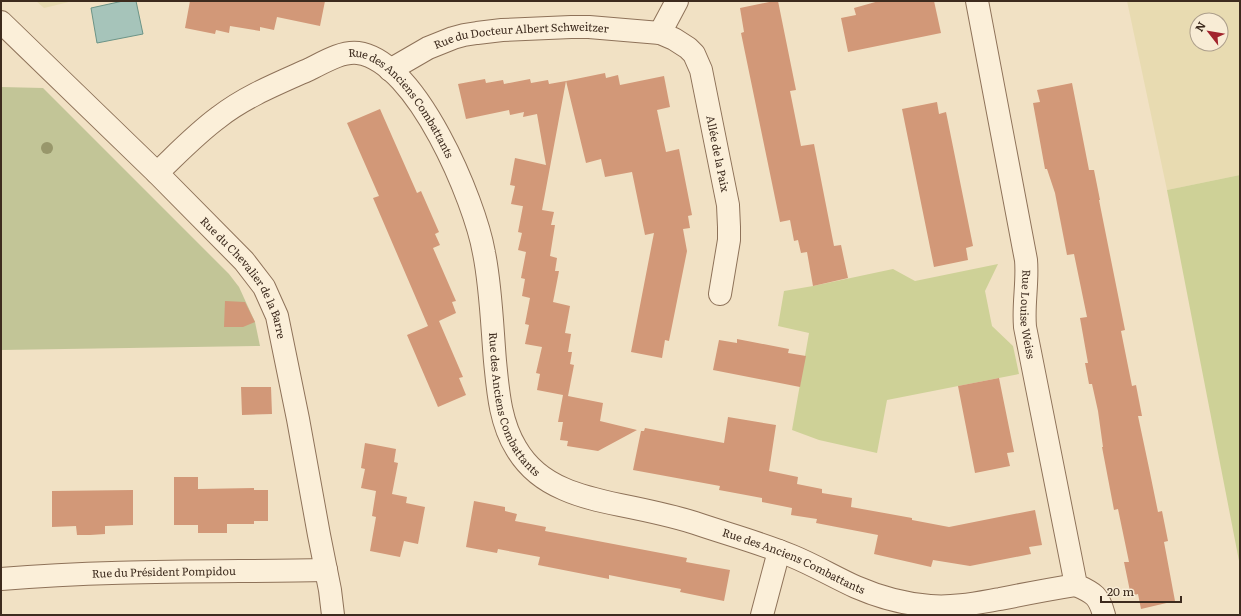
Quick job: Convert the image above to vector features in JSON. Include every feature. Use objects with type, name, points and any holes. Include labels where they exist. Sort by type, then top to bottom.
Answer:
[{"type":"street","points":[[660,33],[677,1]]},
{"type":"street","name":"Rue Louise Weiss","points":[[977,1],[1026,260],[1024,313],[1025,327],[1076,585]]},
{"type":"street","name":"Rue du Chevalier de la Barre","points":[[1,22],[157,173],[244,261],[264,287],[277,316],[298,419],[333,615]]},
{"type":"street","name":"Rue du Docteur Albert Schweitzer","points":[[390,70],[428,48],[452,38],[477,32],[577,27],[660,33]]},
{"type":"street","name":"Allée de la Paix","points":[[660,33],[674,39],[688,48],[694,54],[701,70],[729,215],[729,240],[720,294]]},
{"type":"street","name":"Rue des Anciens Combattants","points":[[157,173],[220,116],[258,93],[292,76],[334,58],[353,53],[368,56],[390,70],[414,96],[435,128],[454,163],[475,215],[484,253],[499,399],[502,413],[515,448],[531,467],[550,482],[578,495],[676,517],[779,551],[883,598],[905,603],[930,606],[960,606],[1076,585]]},
{"type":"street","points":[[762,615],[779,551]]},
{"type":"street","name":"Rue du Président Pompidou","points":[[1,579],[94,573],[326,570]]},
{"type":"street","points":[[1076,585],[1092,593],[1098,599],[1104,615]]},
{"type":"shaded area","points":[[36,1],[73,1],[44,8]]},
{"type":"shaded area","points":[[1127,1],[1240,1],[1240,175],[1167,190]]},
{"type":"green space","points":[[1,87],[43,88],[229,274],[239,287],[255,322],[260,346],[1,350]]},
{"type":"green space","points":[[1240,175],[1240,566],[1167,190]]},
{"type":"green space","points":[[998,264],[985,291],[992,326],[1013,346],[1019,374],[887,400],[877,453],[819,440],[792,430],[809,333],[778,326],[784,291],[893,269],[915,281]]},
{"type":"water","points":[[123,1],[136,1],[143,34],[97,43],[91,8]]},
{"type":"building","points":[[190,1],[325,1],[320,26],[277,17],[274,30],[260,27],[260,31],[230,26],[229,33],[216,30],[215,34],[185,28]]},
{"type":"building","points":[[778,1],[796,90],[790,91],[801,146],[814,144],[834,246],[841,245],[848,278],[813,286],[807,252],[801,253],[798,240],[794,241],[790,220],[780,222],[741,33],[744,32],[740,8]]},
{"type":"building","points":[[879,1],[934,1],[941,33],[848,52],[841,18],[856,15],[854,8]]},
{"type":"building","points":[[605,73],[606,78],[618,75],[620,85],[664,76],[670,107],[657,110],[666,152],[679,149],[692,215],[688,216],[690,228],[683,229],[687,251],[669,341],[665,340],[662,358],[631,352],[654,233],[645,235],[632,172],[605,177],[601,159],[586,163],[566,81]]},
{"type":"building","points":[[485,79],[486,83],[503,80],[504,84],[530,79],[531,83],[548,80],[549,84],[566,81],[542,210],[554,212],[551,225],[555,225],[550,256],[557,258],[555,271],[559,271],[553,302],[570,306],[565,333],[571,334],[568,352],[572,352],[570,364],[574,365],[568,396],[603,403],[600,421],[637,430],[598,451],[567,446],[568,441],[560,440],[563,422],[558,422],[563,395],[537,390],[540,374],[536,373],[542,347],[525,344],[529,325],[525,324],[530,298],[522,296],[525,279],[521,278],[526,252],[518,250],[522,233],[518,232],[523,206],[511,204],[515,186],[510,185],[515,158],[546,165],[537,114],[523,117],[524,112],[510,115],[509,110],[466,119],[458,84]]},
{"type":"building","points":[[1072,83],[1089,170],[1094,170],[1125,330],[1121,331],[1132,386],[1136,385],[1142,416],[1138,416],[1158,512],[1162,511],[1168,541],[1164,542],[1175,601],[1141,609],[1138,594],[1131,596],[1124,562],[1129,562],[1118,509],[1114,510],[1102,447],[1098,411],[1092,384],[1089,384],[1085,363],[1088,363],[1080,318],[1087,317],[1074,254],[1067,255],[1055,193],[1047,169],[1045,169],[1033,103],[1040,102],[1037,90]]},
{"type":"building","points":[[937,102],[939,114],[946,112],[973,246],[966,248],[968,260],[934,267],[902,109]]},
{"type":"building","points":[[380,109],[417,193],[421,191],[439,232],[435,234],[440,245],[433,248],[456,301],[452,302],[456,313],[439,321],[463,377],[459,378],[466,395],[438,407],[407,335],[428,326],[373,198],[379,196],[347,123]]},
{"type":"building","points":[[225,301],[245,302],[255,322],[243,327],[224,327]]},
{"type":"building","points":[[737,339],[789,349],[788,353],[806,356],[800,387],[713,370],[719,340],[737,343]]},
{"type":"building","points":[[999,378],[1014,452],[1007,453],[1010,466],[975,473],[958,386]]},
{"type":"building","points":[[241,387],[271,387],[272,414],[242,415]]},
{"type":"building","points":[[728,417],[776,425],[769,471],[798,477],[797,484],[822,489],[822,493],[852,498],[851,507],[912,518],[912,520],[949,527],[1035,510],[1042,545],[1029,547],[1031,554],[970,566],[933,560],[931,567],[874,554],[878,535],[816,523],[817,519],[791,515],[792,508],[762,502],[762,498],[719,490],[720,486],[633,470],[641,431],[644,431],[645,428],[724,443]]},
{"type":"building","points":[[365,443],[396,449],[394,462],[398,463],[392,494],[407,497],[406,503],[425,507],[418,544],[404,541],[400,557],[370,551],[376,517],[372,516],[376,491],[361,488],[365,469],[361,468]]},
{"type":"building","points":[[174,477],[198,477],[198,489],[254,488],[254,490],[268,490],[268,521],[254,521],[254,524],[227,524],[227,533],[198,533],[198,525],[174,525]]},
{"type":"building","points":[[133,490],[133,525],[105,526],[105,534],[90,535],[77,535],[76,526],[52,527],[52,491]]},
{"type":"building","points":[[474,501],[505,507],[505,511],[517,514],[515,521],[546,527],[545,531],[687,558],[686,562],[730,570],[724,601],[680,592],[681,589],[609,575],[609,579],[538,565],[540,557],[498,549],[497,553],[466,547]]}]
